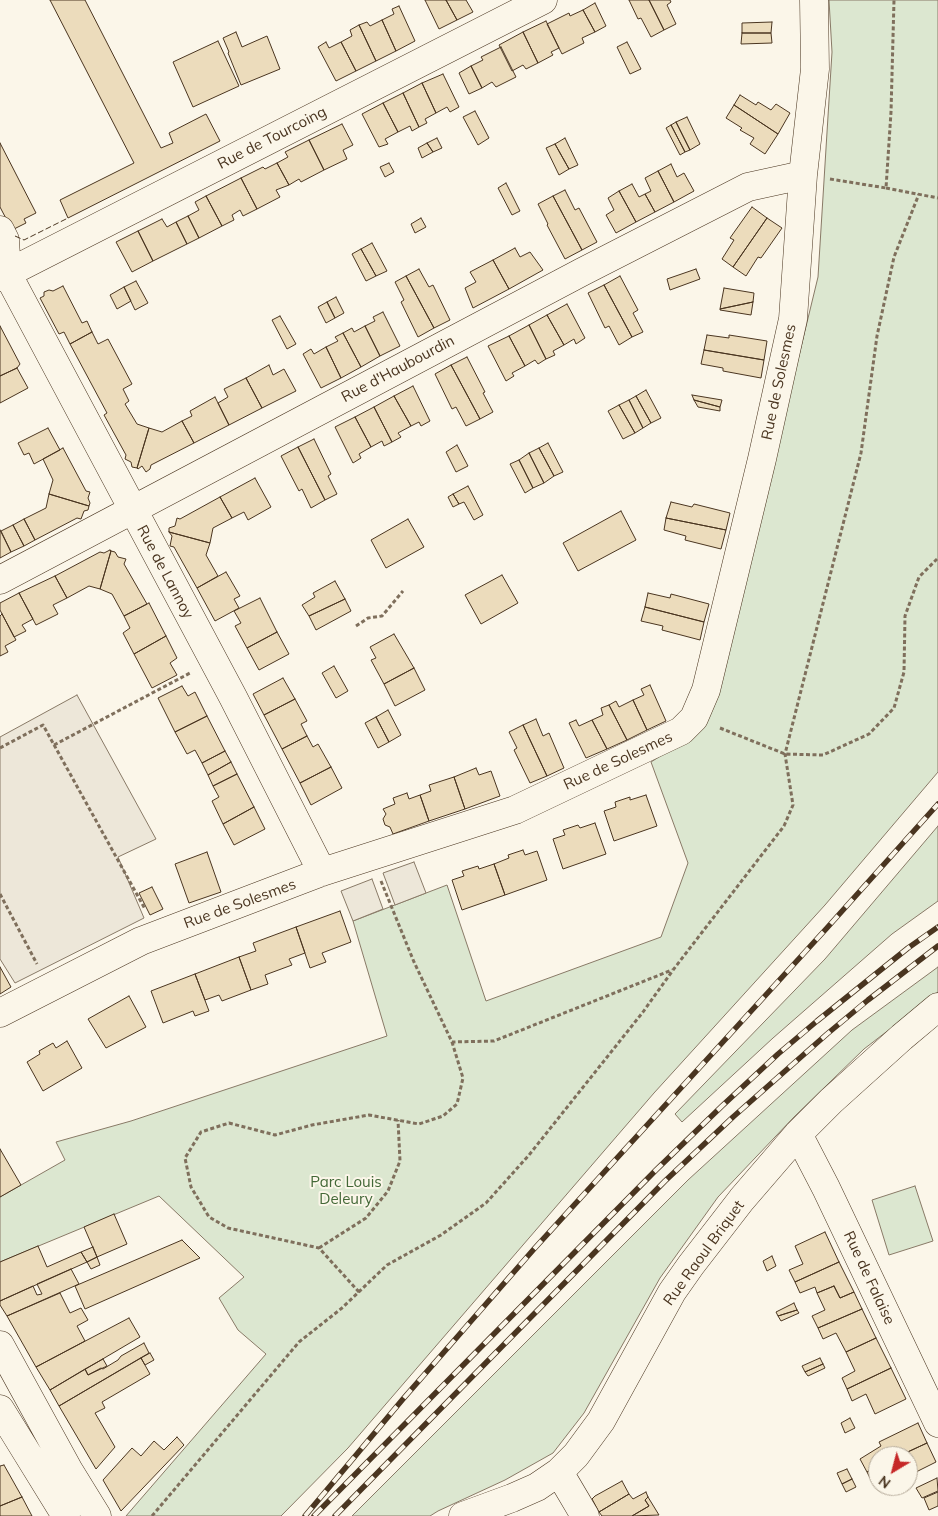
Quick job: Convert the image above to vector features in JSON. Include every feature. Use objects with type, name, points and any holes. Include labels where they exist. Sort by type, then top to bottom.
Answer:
[{"type":"street","name":"Rue de Tourcoing","points":[[3,275],[543,0]]},
{"type":"street","name":"Rue de Solesmes","points":[[0,1014],[158,934],[322,872],[515,810],[681,732],[694,718],[706,690],[762,459],[793,319],[803,176],[815,69],[814,0]]},
{"type":"street","name":"Rue d'Haubourdin","points":[[0,580],[748,186],[803,176]]},
{"type":"street","points":[[0,230],[5,240],[3,275]]},
{"type":"street","name":"Rue de Lannoy","points":[[3,275],[213,661],[322,872]]},
{"type":"street","name":"Rue Raoul Briquet","points":[[462,1516],[536,1487],[560,1472],[576,1455],[602,1421],[672,1292],[742,1199],[798,1134],[862,1073],[938,1007]]},
{"type":"street","name":"Rue de Falaise","points":[[798,1134],[826,1188],[938,1423]]},
{"type":"street","points":[[4,1360],[68,1469],[87,1514]]},
{"type":"street","points":[[0,1409],[66,1516]]},
{"type":"street","points":[[560,1472],[585,1516]]},
{"type":"path","points":[[886,188],[891,112],[894,0]]},
{"type":"path","points":[[803,176],[886,188],[938,198]]},
{"type":"path","points":[[152,1516],[299,1342],[342,1308],[387,1265],[441,1235],[486,1203],[529,1155],[643,1012],[672,970],[784,826],[793,805],[786,754],[861,453],[877,336],[894,257],[919,194]]},
{"type":"path","points":[[694,718],[786,754],[823,755],[869,734],[894,708],[904,672],[905,616],[919,577],[938,558]]},
{"type":"path","points":[[356,626],[368,618],[382,616],[403,591]]},
{"type":"path","points":[[54,745],[213,661]]},
{"type":"path","points":[[0,748],[43,725],[158,934]]},
{"type":"path","points":[[359,1292],[319,1248],[228,1228],[209,1217],[191,1187],[185,1158],[201,1132],[229,1123],[275,1134],[369,1115],[419,1124],[443,1116],[457,1104],[463,1078],[452,1042],[414,962],[371,857]]},
{"type":"path","points":[[0,894],[50,988]]},
{"type":"path","points":[[452,1042],[494,1041],[672,970]]},
{"type":"path","points":[[319,1248],[366,1218],[388,1191],[400,1161],[398,1120]]},
{"type":"green space","name":"Parc Louis Deleury","points":[[829,0],[938,0],[938,772],[825,905],[654,1093],[348,1448],[281,1516],[126,1516],[266,1354],[238,1330],[219,1298],[244,1277],[159,1196],[0,1262],[0,1197],[65,1160],[56,1142],[131,1121],[387,1036],[353,921],[447,885],[486,1001],[661,937],[688,863],[651,762],[687,739],[714,706],[818,277],[832,52]]},
{"type":"green space","points":[[938,826],[938,901],[892,934],[773,1038],[682,1122],[675,1114],[825,959]]},
{"type":"green space","points":[[938,967],[938,992],[864,1049],[794,1117],[718,1197],[660,1278],[584,1413],[553,1453],[505,1480],[430,1516],[352,1516],[688,1180],[852,1030]]},
{"type":"green space","points":[[915,1186],[933,1241],[889,1255],[872,1200]]},
{"type":"shaded area","points":[[77,695],[156,839],[118,857],[144,918],[15,983],[0,959],[0,737]]},
{"type":"shaded area","points":[[414,862],[426,893],[395,905],[383,873]]},
{"type":"shaded area","points":[[372,879],[383,909],[353,921],[341,891]]},
{"type":"building","points":[[50,0],[85,0],[161,148],[173,143],[169,133],[206,114],[220,141],[68,218],[60,200],[134,163]]},
{"type":"building","points":[[425,0],[446,0],[457,20],[439,29]]},
{"type":"building","points":[[446,0],[466,0],[473,12],[457,20]]},
{"type":"building","points":[[629,0],[649,0],[664,30],[651,37],[641,18],[638,19]]},
{"type":"building","points":[[649,0],[670,0],[671,2],[667,5],[676,24],[664,30]]},
{"type":"building","points":[[595,3],[606,26],[595,32],[583,10]]},
{"type":"building","points":[[399,6],[415,41],[396,51],[382,20],[394,14],[392,9]]},
{"type":"building","points":[[583,10],[595,32],[582,38],[584,43],[562,54],[547,24],[569,13],[570,16]]},
{"type":"building","points":[[382,20],[396,51],[376,61],[359,25],[367,22],[370,26]]},
{"type":"building","points":[[546,21],[559,48],[551,52],[553,55],[538,63],[523,32]]},
{"type":"building","points":[[772,22],[771,33],[742,33],[742,23]]},
{"type":"building","points":[[359,25],[376,61],[356,71],[341,42],[352,36],[350,30]]},
{"type":"building","points":[[236,32],[242,47],[267,36],[280,69],[241,85],[223,38]]},
{"type":"building","points":[[523,32],[538,63],[526,69],[523,65],[512,71],[499,45]]},
{"type":"building","points":[[742,33],[771,33],[772,43],[741,44]]},
{"type":"building","points":[[218,41],[239,86],[193,107],[173,62]]},
{"type":"building","points":[[326,42],[329,48],[341,42],[356,71],[336,81],[318,47]]},
{"type":"building","points":[[627,42],[641,69],[630,74],[617,47]]},
{"type":"building","points":[[501,47],[516,77],[496,87],[492,82],[482,88],[471,66],[483,60],[481,57]]},
{"type":"building","points":[[471,66],[482,88],[469,94],[459,73]]},
{"type":"building","points":[[443,74],[459,107],[450,112],[447,107],[436,113],[422,83]]},
{"type":"building","points":[[422,83],[436,113],[425,119],[427,123],[419,127],[403,93]]},
{"type":"building","points":[[403,93],[419,127],[412,131],[410,126],[398,132],[383,103]]},
{"type":"building","points":[[740,95],[756,105],[758,102],[771,110],[776,104],[790,113],[778,134],[734,105]]},
{"type":"building","points":[[383,103],[398,132],[385,139],[388,144],[379,147],[362,114]]},
{"type":"building","points":[[734,105],[778,134],[765,154],[750,144],[754,138],[740,130],[742,128],[726,118]]},
{"type":"building","points":[[475,111],[489,138],[478,145],[463,117]]},
{"type":"building","points":[[687,117],[700,144],[690,150],[676,122]]},
{"type":"building","points":[[676,122],[690,150],[685,152],[671,125]]},
{"type":"building","points":[[342,124],[353,145],[343,150],[347,159],[324,170],[309,140]]},
{"type":"building","points":[[671,125],[685,152],[680,155],[666,128]]},
{"type":"building","points":[[437,138],[442,148],[433,152],[427,143]]},
{"type":"building","points":[[565,138],[578,165],[569,169],[555,144]]},
{"type":"building","points":[[309,140],[324,170],[301,182],[299,179],[289,185],[277,163],[288,157],[285,152]]},
{"type":"building","points":[[0,143],[36,213],[24,219],[26,223],[12,230],[0,207]]},
{"type":"building","points":[[427,143],[433,152],[422,158],[418,148]]},
{"type":"building","points":[[555,144],[569,169],[559,175],[546,148]]},
{"type":"building","points":[[277,163],[289,185],[276,190],[280,197],[257,209],[241,178],[263,167],[265,169]]},
{"type":"building","points":[[389,163],[394,172],[385,177],[380,167]]},
{"type":"building","points":[[671,164],[677,177],[684,173],[694,191],[674,202],[658,171]]},
{"type":"building","points":[[658,171],[674,202],[655,212],[645,194],[651,191],[645,178]]},
{"type":"building","points":[[241,178],[257,209],[243,216],[240,210],[232,215],[234,220],[222,226],[206,196]]},
{"type":"building","points":[[506,183],[520,211],[512,215],[498,188]]},
{"type":"building","points":[[632,184],[639,197],[645,194],[655,212],[636,222],[619,191]]},
{"type":"building","points":[[565,190],[575,210],[579,208],[597,242],[582,250],[553,196]]},
{"type":"building","points":[[619,191],[636,222],[616,233],[606,215],[614,210],[608,198]]},
{"type":"building","points":[[206,196],[222,226],[199,238],[188,216],[199,210],[195,202]]},
{"type":"building","points":[[553,196],[582,250],[565,259],[538,204]]},
{"type":"building","points":[[752,207],[767,218],[733,267],[722,259],[734,240],[730,238]]},
{"type":"building","points":[[188,216],[199,238],[187,244],[176,222]]},
{"type":"building","points":[[421,218],[426,227],[415,233],[411,224]]},
{"type":"building","points":[[767,218],[782,228],[761,258],[758,257],[746,276],[733,267]]},
{"type":"building","points":[[162,219],[167,227],[176,222],[187,244],[153,261],[138,231]]},
{"type":"building","points":[[138,231],[153,261],[132,272],[116,242]]},
{"type":"building","points":[[372,243],[387,271],[376,276],[361,249]]},
{"type":"building","points":[[515,248],[520,257],[530,252],[543,270],[509,289],[493,260]]},
{"type":"building","points":[[361,249],[376,276],[366,281],[352,254]]},
{"type":"building","points":[[493,260],[509,289],[473,308],[465,288],[476,282],[470,272]]},
{"type":"building","points":[[419,269],[429,287],[433,285],[450,320],[434,328],[406,276]]},
{"type":"building","points":[[696,269],[700,279],[670,290],[667,279]]},
{"type":"building","points":[[406,276],[434,328],[418,337],[401,302],[404,300],[395,282]]},
{"type":"building","points":[[620,276],[638,310],[633,313],[643,332],[632,337],[604,285]]},
{"type":"building","points":[[136,281],[148,303],[135,310],[124,287]]},
{"type":"building","points":[[604,285],[632,337],[619,345],[609,326],[605,328],[588,293]]},
{"type":"building","points":[[63,286],[82,323],[87,321],[92,332],[70,344],[64,332],[59,334],[40,298],[44,296],[44,292],[53,291]]},
{"type":"building","points":[[124,287],[131,301],[117,309],[110,295]]},
{"type":"building","points":[[724,288],[754,293],[753,302],[720,309]]},
{"type":"building","points":[[336,297],[344,313],[335,318],[327,302]]},
{"type":"building","points":[[327,302],[335,318],[326,323],[318,307]]},
{"type":"building","points":[[753,302],[751,315],[720,310],[720,309]]},
{"type":"building","points":[[567,304],[585,338],[576,344],[574,339],[564,345],[547,315]]},
{"type":"building","points":[[383,312],[400,346],[380,356],[365,326],[375,321],[373,317]]},
{"type":"building","points":[[547,315],[564,345],[553,351],[555,355],[546,359],[529,325]]},
{"type":"building","points":[[280,316],[296,344],[287,349],[272,320]]},
{"type":"building","points":[[529,325],[546,359],[538,364],[535,360],[525,366],[509,336]]},
{"type":"building","points":[[0,326],[20,364],[17,368],[0,376]]},
{"type":"building","points":[[365,326],[380,356],[361,367],[343,333],[352,328],[354,332]]},
{"type":"building","points":[[92,332],[98,344],[108,339],[132,384],[123,389],[129,401],[125,404],[137,424],[149,428],[137,468],[132,467],[131,462],[125,459],[126,455],[104,415],[107,413],[70,344]]},
{"type":"building","points":[[343,333],[361,367],[341,378],[326,347],[338,341],[335,337]]},
{"type":"building","points":[[707,335],[729,338],[729,335],[767,341],[764,360],[704,350]]},
{"type":"building","points":[[509,336],[525,366],[512,373],[514,376],[506,381],[488,346]]},
{"type":"building","points":[[326,347],[341,378],[321,388],[303,354],[311,349],[314,354]]},
{"type":"building","points":[[704,350],[764,360],[761,378],[723,371],[723,368],[701,364]]},
{"type":"building","points":[[467,357],[493,412],[480,419],[451,365]]},
{"type":"building","points":[[269,365],[273,375],[284,369],[296,391],[262,408],[246,378]]},
{"type":"building","points":[[451,365],[480,419],[466,426],[456,407],[452,409],[435,374]]},
{"type":"building","points":[[17,368],[28,388],[0,403],[0,376]]},
{"type":"building","points":[[246,378],[262,408],[229,425],[218,403],[228,397],[224,389]]},
{"type":"building","points":[[413,386],[430,421],[421,426],[419,422],[411,426],[394,396]]},
{"type":"building","points":[[646,390],[661,418],[651,423],[636,396]]},
{"type":"building","points":[[692,395],[722,400],[720,407],[694,400]]},
{"type":"building","points":[[394,396],[411,426],[398,433],[401,437],[392,442],[374,407]]},
{"type":"building","points":[[636,396],[651,423],[643,428],[629,400]]},
{"type":"building","points":[[215,397],[229,425],[194,443],[182,421],[192,416],[190,411]]},
{"type":"building","points":[[629,400],[643,428],[635,433],[619,405]]},
{"type":"building","points":[[694,400],[720,407],[720,411],[698,407]]},
{"type":"building","points":[[619,405],[635,433],[623,439],[608,411]]},
{"type":"building","points":[[374,407],[392,442],[384,446],[382,441],[371,447],[355,417]]},
{"type":"building","points":[[355,417],[371,447],[359,454],[361,458],[353,463],[335,427]]},
{"type":"building","points":[[182,421],[194,443],[151,465],[150,469],[146,472],[142,466],[138,469],[149,428],[162,432]]},
{"type":"building","points":[[48,428],[60,450],[34,464],[29,453],[24,455],[18,443]]},
{"type":"building","points":[[314,439],[331,474],[328,476],[337,494],[325,500],[298,447]]},
{"type":"building","points":[[548,443],[563,472],[554,476],[539,448]]},
{"type":"building","points":[[457,445],[468,466],[456,472],[446,452]]},
{"type":"building","points":[[298,447],[325,500],[311,508],[302,489],[299,491],[281,456]]},
{"type":"building","points":[[63,448],[86,491],[90,492],[88,498],[89,506],[49,494],[53,480],[43,459]]},
{"type":"building","points":[[539,448],[554,476],[544,483],[529,453]]},
{"type":"building","points":[[529,453],[544,483],[533,488],[519,460]]},
{"type":"building","points":[[519,460],[533,488],[525,493],[510,464]]},
{"type":"building","points":[[255,478],[271,507],[248,520],[244,512],[232,518],[220,497]]},
{"type":"building","points":[[468,486],[483,515],[474,520],[464,502],[459,504],[453,494]]},
{"type":"building","points":[[49,494],[89,506],[88,510],[84,511],[81,519],[77,518],[35,540],[24,519],[46,508]]},
{"type":"building","points":[[453,494],[459,504],[453,507],[448,497]]},
{"type":"building","points":[[220,497],[232,518],[213,528],[210,543],[169,532],[169,528],[175,526],[177,518],[180,519]]},
{"type":"building","points":[[671,502],[692,507],[694,504],[730,513],[726,530],[666,518]]},
{"type":"building","points":[[621,511],[636,540],[578,571],[563,543]]},
{"type":"building","points":[[666,518],[726,530],[721,549],[685,540],[686,536],[664,530]]},
{"type":"building","points":[[24,519],[35,540],[24,546],[13,525]]},
{"type":"building","points":[[408,519],[424,547],[386,568],[371,540]]},
{"type":"building","points":[[13,525],[24,546],[11,552],[1,531]]},
{"type":"building","points":[[0,530],[11,552],[0,558]]},
{"type":"building","points":[[169,532],[210,543],[206,555],[218,576],[197,588],[174,547],[170,546],[172,536]]},
{"type":"building","points":[[110,550],[100,589],[89,586],[67,598],[55,576],[100,552],[104,553]]},
{"type":"building","points":[[111,551],[115,552],[118,557],[126,559],[124,564],[147,604],[124,616],[112,594],[100,589]]},
{"type":"building","points":[[226,572],[240,596],[234,599],[239,608],[215,621],[197,588]]},
{"type":"building","points":[[502,575],[518,603],[481,624],[465,595]]},
{"type":"building","points":[[55,576],[67,598],[53,605],[58,614],[36,625],[19,593]]},
{"type":"building","points":[[335,581],[345,599],[309,616],[302,605],[315,597],[313,593]]},
{"type":"building","points":[[19,593],[33,619],[22,625],[26,631],[14,637],[0,610],[0,603]]},
{"type":"building","points":[[648,593],[670,598],[671,594],[709,604],[704,622],[645,607]]},
{"type":"building","points":[[260,598],[277,632],[247,648],[235,626],[241,623],[234,611]]},
{"type":"building","points":[[345,599],[351,611],[316,630],[309,616]]},
{"type":"building","points":[[149,603],[166,636],[134,654],[123,633],[130,628],[124,616]]},
{"type":"building","points":[[645,607],[704,622],[700,640],[662,630],[663,626],[641,621]]},
{"type":"building","points":[[2,614],[16,640],[5,646],[8,652],[0,656],[0,616]]},
{"type":"building","points":[[277,632],[289,654],[259,670],[247,648]]},
{"type":"building","points":[[394,634],[414,668],[384,684],[371,660],[376,658],[370,647]]},
{"type":"building","points":[[166,636],[177,658],[170,663],[177,675],[152,688],[134,654]]},
{"type":"building","points":[[334,666],[348,691],[336,698],[322,673]]},
{"type":"building","points":[[414,668],[425,690],[395,706],[384,684]]},
{"type":"building","points":[[283,678],[295,699],[264,715],[253,694]]},
{"type":"building","points":[[650,685],[666,721],[647,730],[633,700],[644,695],[641,689]]},
{"type":"building","points":[[182,686],[188,696],[195,692],[207,716],[175,732],[158,698]]},
{"type":"building","points":[[295,699],[307,721],[301,724],[307,736],[282,749],[264,715]]},
{"type":"building","points":[[633,700],[647,730],[627,740],[609,705],[616,701],[619,707]]},
{"type":"building","points":[[609,705],[627,740],[607,749],[592,720],[603,715],[601,708]]},
{"type":"building","points":[[388,710],[401,735],[389,742],[376,717]]},
{"type":"building","points":[[207,716],[225,751],[202,763],[195,750],[187,754],[175,732]]},
{"type":"building","points":[[376,717],[389,742],[378,748],[365,723]]},
{"type":"building","points":[[536,719],[543,736],[549,733],[564,768],[547,776],[523,725]]},
{"type":"building","points":[[576,720],[579,726],[592,720],[607,749],[586,758],[569,723]]},
{"type":"building","points":[[523,725],[547,776],[530,783],[514,750],[517,748],[509,732]]},
{"type":"building","points":[[307,736],[313,747],[318,744],[331,767],[300,783],[282,749]]},
{"type":"building","points":[[225,751],[231,762],[208,775],[202,763]]},
{"type":"building","points":[[231,762],[237,774],[213,786],[208,775]]},
{"type":"building","points":[[331,767],[342,788],[311,805],[300,783]]},
{"type":"building","points":[[476,768],[479,775],[491,771],[500,796],[465,809],[454,777]]},
{"type":"building","points":[[237,774],[254,807],[223,824],[212,801],[219,797],[213,786]]},
{"type":"building","points":[[454,777],[465,809],[429,821],[420,795],[431,791],[429,785]]},
{"type":"building","points":[[407,793],[409,799],[420,795],[429,821],[393,834],[390,827],[385,825],[383,819],[386,814],[383,809],[395,804],[393,798]]},
{"type":"building","points":[[646,795],[657,826],[614,841],[604,811],[616,807],[615,802],[630,797],[630,800]]},
{"type":"building","points":[[254,807],[265,829],[234,845],[223,824]]},
{"type":"building","points":[[595,823],[606,854],[563,869],[553,839],[565,835],[563,830],[578,825],[580,828]]},
{"type":"building","points":[[523,850],[525,855],[537,851],[547,880],[505,895],[494,864],[509,858],[508,855]]},
{"type":"building","points":[[207,852],[221,892],[189,903],[175,864]]},
{"type":"building","points":[[494,864],[505,895],[462,910],[452,880],[464,876],[462,871],[478,866],[479,869]]},
{"type":"building","points":[[152,887],[163,909],[150,915],[139,893]]},
{"type":"building","points":[[340,911],[351,942],[322,953],[326,962],[310,968],[296,927]]},
{"type":"building","points":[[296,927],[305,953],[289,959],[292,965],[265,975],[268,984],[251,990],[239,957],[256,951],[253,943]]},
{"type":"building","points":[[239,957],[251,990],[222,1001],[219,995],[205,1000],[195,974]]},
{"type":"building","points":[[0,967],[11,987],[0,994]]},
{"type":"building","points":[[195,974],[209,1011],[195,1016],[193,1011],[163,1023],[151,991]]},
{"type":"building","points":[[129,996],[146,1027],[106,1048],[88,1019]]},
{"type":"building","points":[[67,1041],[82,1068],[43,1091],[27,1062],[40,1054],[39,1051],[53,1043],[56,1048]]},
{"type":"building","points":[[0,1149],[21,1185],[0,1197]]},
{"type":"building","points":[[114,1214],[127,1244],[97,1257],[84,1227]]},
{"type":"building","points":[[825,1232],[839,1262],[795,1282],[789,1270],[803,1264],[795,1246]]},
{"type":"building","points":[[182,1240],[200,1258],[85,1309],[75,1286]]},
{"type":"building","points":[[38,1246],[47,1267],[81,1252],[87,1262],[0,1301],[0,1262]]},
{"type":"building","points":[[93,1247],[97,1257],[87,1262],[81,1252]]},
{"type":"building","points":[[772,1256],[776,1266],[767,1271],[763,1261]]},
{"type":"building","points":[[97,1257],[100,1265],[91,1269],[87,1262]]},
{"type":"building","points":[[839,1262],[854,1292],[840,1298],[834,1286],[817,1293],[815,1287],[800,1293],[795,1282]]},
{"type":"building","points":[[71,1269],[79,1284],[7,1316],[0,1305],[0,1301],[33,1286],[37,1295],[42,1294],[37,1284]]},
{"type":"building","points":[[834,1286],[840,1298],[854,1292],[862,1309],[818,1328],[812,1316],[825,1310],[817,1293]]},
{"type":"building","points":[[60,1293],[70,1313],[81,1308],[88,1320],[77,1326],[85,1341],[36,1367],[7,1316]]},
{"type":"building","points":[[794,1303],[797,1310],[778,1316],[776,1312]]},
{"type":"building","points":[[862,1309],[876,1338],[846,1352],[836,1333],[823,1339],[818,1328]]},
{"type":"building","points":[[797,1310],[799,1313],[781,1321],[778,1316]]},
{"type":"building","points":[[129,1318],[140,1337],[50,1390],[36,1367]]},
{"type":"building","points":[[876,1338],[891,1368],[847,1389],[842,1378],[855,1371],[846,1352]]},
{"type":"building","points":[[144,1343],[149,1353],[59,1406],[50,1390],[85,1369],[88,1375],[101,1368],[103,1369]]},
{"type":"building","points":[[150,1353],[154,1360],[145,1365],[141,1358]]},
{"type":"building","points":[[141,1358],[150,1374],[102,1402],[105,1408],[95,1413],[115,1447],[96,1469],[59,1406]]},
{"type":"building","points":[[820,1358],[823,1364],[805,1372],[802,1366]]},
{"type":"building","points":[[103,1359],[107,1366],[88,1375],[85,1369]]},
{"type":"building","points":[[823,1364],[825,1368],[808,1376],[805,1372]]},
{"type":"building","points":[[891,1368],[906,1399],[875,1414],[866,1394],[852,1401],[847,1389]]},
{"type":"building","points":[[850,1418],[855,1428],[845,1433],[841,1423]]},
{"type":"building","points":[[918,1423],[927,1443],[918,1447],[881,1446],[879,1442]]},
{"type":"building","points":[[177,1437],[184,1445],[121,1511],[103,1480],[132,1448],[141,1456],[154,1441],[164,1450]]},
{"type":"building","points":[[927,1443],[936,1462],[918,1471],[918,1447]]},
{"type":"building","points":[[868,1454],[868,1471],[867,1472],[860,1459]]},
{"type":"building","points":[[4,1465],[22,1497],[0,1506],[0,1466]]},
{"type":"building","points":[[847,1469],[852,1479],[842,1484],[837,1473]]},
{"type":"building","points":[[937,1478],[938,1491],[922,1498],[918,1487]]},
{"type":"building","points":[[852,1479],[856,1487],[846,1492],[842,1484]]},
{"type":"building","points":[[622,1481],[629,1494],[599,1512],[592,1499]]},
{"type":"building","points":[[646,1492],[648,1497],[645,1500],[649,1506],[632,1516],[602,1516],[599,1512],[629,1494],[633,1499]]},
{"type":"building","points":[[938,1492],[938,1506],[929,1510],[924,1498]]},
{"type":"building","points":[[22,1497],[32,1516],[0,1516],[0,1506]]},
{"type":"building","points":[[648,1497],[659,1515],[632,1516],[649,1506],[645,1500]]},
{"type":"railway","points":[[305,1516],[403,1399],[534,1249],[938,804]]},
{"type":"railway","points":[[314,1516],[656,1170],[722,1106],[817,1021],[908,948],[938,927]]},
{"type":"railway","points":[[335,1516],[665,1181],[733,1117],[827,1034],[938,946]]},
{"type":"fence","points":[[15,236],[24,240],[68,218]]}]
